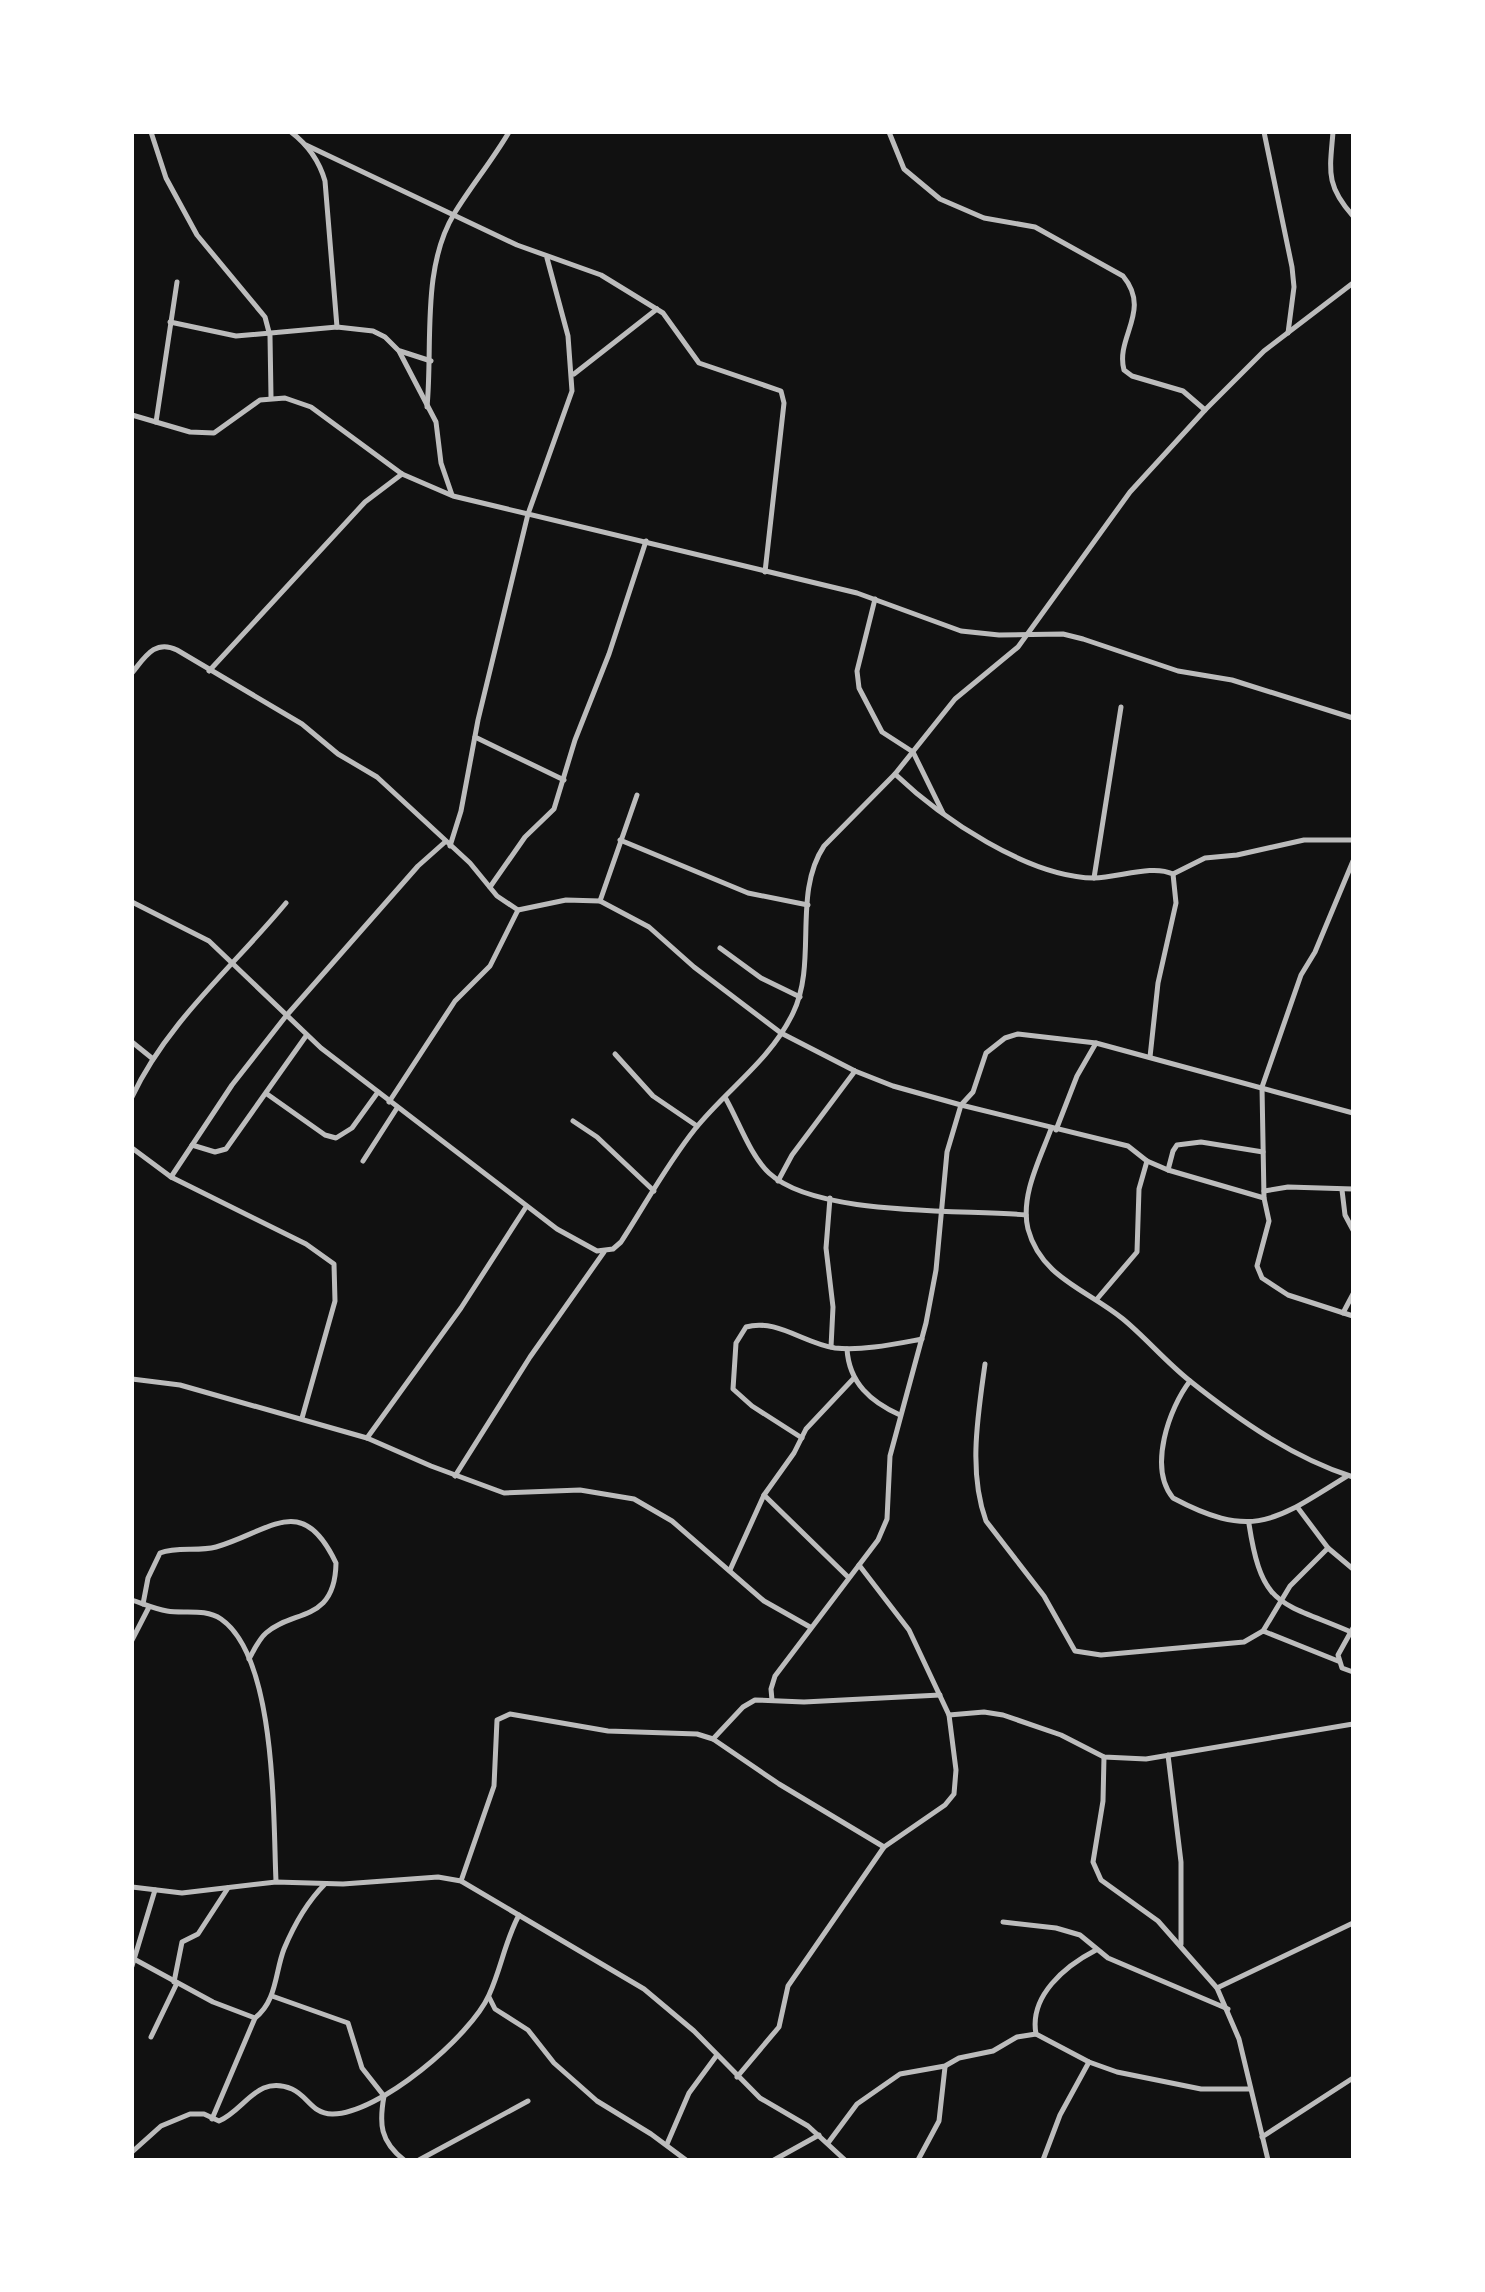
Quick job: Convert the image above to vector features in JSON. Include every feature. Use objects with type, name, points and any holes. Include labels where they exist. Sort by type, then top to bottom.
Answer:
[{"type":"street","points":[[151,132],[166,178],[197,235],[255,303],[268,324],[271,397]]},
{"type":"street","points":[[291,132],[306,145],[320,165],[325,181],[337,327]]},
{"type":"street","points":[[427,408],[433,282],[437,260],[453,215],[509,132]]},
{"type":"street","points":[[889,132],[904,169],[932,194],[984,218],[1035,227],[1123,276],[1132,286],[1135,312],[1123,358],[1124,370],[1132,376],[1183,391],[1205,410]]},
{"type":"street","points":[[1264,132],[1292,267],[1294,287],[1288,334]]},
{"type":"street","points":[[1333,132],[1329,158],[1333,188],[1353,216]]},
{"type":"street","points":[[306,145],[547,258],[601,275],[657,309],[699,363],[710,370],[775,387],[784,395],[765,572]]},
{"type":"street","points":[[171,1177],[286,1016],[418,866],[447,844],[461,811],[475,737],[528,514],[567,408],[573,374],[566,325],[547,258]]},
{"type":"street","points":[[156,422],[177,282]]},
{"type":"street","points":[[455,1476],[530,1357],[604,1252],[621,1242],[697,1126],[726,1099],[781,1033],[800,997],[804,981],[808,905],[817,856],[833,835],[895,774],[955,699],[1006,659],[1030,633],[1130,492],[1205,410],[1264,351],[1353,283]]},
{"type":"street","points":[[573,374],[657,309]]},
{"type":"street","points":[[170,322],[225,335],[270,336],[337,327],[373,331],[399,351],[431,361]]},
{"type":"street","points":[[399,351],[436,422],[441,463],[453,496]]},
{"type":"street","points":[[132,415],[190,432],[214,433],[250,405],[271,397],[311,407],[402,474],[453,496],[875,599],[961,631],[999,635],[1030,633],[1083,639],[1178,671],[1232,680],[1353,718]]},
{"type":"street","points":[[209,671],[365,502],[402,474]]},
{"type":"street","points":[[490,887],[525,837],[554,809],[646,541]]},
{"type":"street","points":[[875,599],[857,671],[859,688],[882,732],[913,752],[944,814]]},
{"type":"street","points":[[132,673],[156,647],[166,645],[302,724],[338,754],[377,777],[490,887],[518,910]]},
{"type":"street","points":[[1094,878],[1121,707]]},
{"type":"street","points":[[475,737],[564,780]]},
{"type":"street","points":[[895,774],[944,814],[1018,856],[1056,871],[1094,878],[1155,870],[1173,874],[1205,858],[1237,855],[1304,840],[1353,840]]},
{"type":"street","points":[[600,901],[637,795]]},
{"type":"street","points":[[620,840],[748,893],[808,905]]},
{"type":"street","points":[[1353,861],[1315,952],[1301,975],[1262,1087],[1264,1194],[1269,1221],[1257,1266],[1262,1278],[1288,1295],[1353,1316]]},
{"type":"street","points":[[1150,1057],[1158,983],[1176,903],[1173,874]]},
{"type":"street","points":[[518,910],[575,899],[600,901],[649,927],[694,967],[781,1033],[855,1071],[893,1086],[1054,1130],[1128,1146],[1147,1161],[1168,1170],[1264,1194],[1288,1187],[1353,1189]]},
{"type":"street","points":[[132,902],[209,941],[306,1036],[389,1102],[526,1207],[589,1247],[604,1252]]},
{"type":"street","points":[[132,1097],[153,1059],[286,903]]},
{"type":"street","points":[[389,1102],[455,1001],[490,966],[518,910]]},
{"type":"street","points":[[720,948],[761,978],[800,997]]},
{"type":"street","points":[[772,1700],[775,1676],[886,1524],[889,1467],[922,1339],[944,1212],[947,1152],[961,1105],[973,1092],[986,1053],[1005,1038],[1036,1035],[1096,1043],[1353,1113]]},
{"type":"street","points":[[192,1145],[215,1152],[226,1149],[306,1036]]},
{"type":"street","points":[[132,1042],[153,1059]]},
{"type":"street","points":[[1096,1043],[1077,1076],[1034,1173],[1026,1215],[1033,1241],[1050,1270],[1097,1299],[1190,1381],[1286,1448],[1351,1476]]},
{"type":"street","points":[[615,1054],[653,1096],[697,1126]]},
{"type":"street","points":[[778,1181],[792,1155],[855,1071]]},
{"type":"street","points":[[267,1094],[316,1129],[336,1138],[352,1128],[378,1092]]},
{"type":"street","points":[[726,1099],[760,1161],[778,1181],[830,1198],[944,1212],[972,1210],[1026,1215]]},
{"type":"street","points":[[363,1161],[397,1108]]},
{"type":"street","points":[[573,1121],[597,1137],[654,1191]]},
{"type":"street","points":[[1168,1170],[1173,1151],[1187,1142],[1263,1152]]},
{"type":"street","points":[[132,1148],[171,1177],[306,1244],[334,1264],[335,1301],[302,1418]]},
{"type":"street","points":[[1097,1299],[1137,1252],[1139,1189],[1147,1161]]},
{"type":"street","points":[[1342,1190],[1345,1215],[1353,1230]]},
{"type":"street","points":[[830,1198],[826,1248],[833,1307],[831,1347]]},
{"type":"street","points":[[367,1438],[461,1308],[526,1207]]},
{"type":"street","points":[[1343,1313],[1353,1294]]},
{"type":"street","points":[[802,1438],[752,1406],[733,1389],[736,1343],[746,1327],[763,1324],[831,1347],[847,1349],[922,1339]]},
{"type":"street","points":[[847,1349],[854,1378],[869,1398],[900,1415]]},
{"type":"street","points":[[985,1364],[976,1471],[982,1509],[986,1521],[1044,1596],[1075,1651],[1101,1655],[1244,1642],[1263,1631],[1304,1570],[1328,1548]]},
{"type":"street","points":[[730,1570],[764,1495],[810,1422],[854,1378]]},
{"type":"street","points":[[132,1379],[180,1385],[302,1418],[367,1438],[455,1476],[504,1493],[580,1490],[634,1499],[672,1521],[764,1601],[810,1627]]},
{"type":"street","points":[[1190,1381],[1169,1419],[1163,1464],[1166,1490],[1181,1503],[1225,1520],[1249,1524],[1298,1508],[1351,1476]]},
{"type":"street","points":[[764,1495],[848,1577]]},
{"type":"street","points":[[1298,1508],[1328,1548],[1353,1569]]},
{"type":"street","points":[[132,1640],[146,1605],[148,1578],[160,1553],[217,1546],[284,1521],[300,1521],[329,1547],[336,1563],[329,1592],[317,1609],[266,1633],[249,1659]]},
{"type":"street","points":[[1249,1524],[1260,1577],[1282,1602],[1352,1630],[1338,1661]]},
{"type":"street","points":[[737,2077],[779,2027],[788,1986],[884,1847],[945,1805],[954,1794],[956,1770],[949,1715],[901,1616],[859,1565]]},
{"type":"street","points":[[132,1600],[220,1618],[241,1642],[249,1659],[268,1737],[276,1882]]},
{"type":"street","points":[[1263,1631],[1338,1661],[1342,1668],[1353,1672]]},
{"type":"street","points":[[713,1739],[743,1707],[755,1700],[804,1702],[940,1695]]},
{"type":"street","points":[[949,1715],[984,1712],[1022,1720],[1104,1757],[1146,1759],[1353,1724]]},
{"type":"street","points":[[461,1881],[494,1786],[496,1725],[501,1716],[525,1715],[608,1731],[697,1734],[713,1739],[779,1784],[884,1847]]},
{"type":"street","points":[[1168,1755],[1179,1828],[1181,1944]]},
{"type":"street","points":[[1104,1757],[1103,1801],[1093,1862],[1095,1872],[1112,1889],[1158,1921],[1217,1988],[1239,2039],[1268,2160]]},
{"type":"street","points":[[132,1887],[182,1893],[276,1882],[325,1884],[438,1877],[461,1881],[626,1976],[669,2008],[760,2098],[819,2135],[845,2160]]},
{"type":"street","points":[[212,2119],[255,2018],[272,1996],[290,1937],[308,1903],[325,1884]]},
{"type":"street","points":[[151,2037],[176,1982],[182,1942],[198,1934],[228,1887]]},
{"type":"street","points":[[155,1890],[133,1963],[222,2006],[255,2018]]},
{"type":"street","points":[[132,2152],[161,2126],[190,2114],[212,2119],[226,2118],[249,2096],[271,2086],[290,2088],[314,2109],[332,2114],[384,2096],[442,2053],[489,1997],[505,1944],[519,1915]]},
{"type":"street","points":[[1003,1922],[1056,1928],[1080,1935],[1096,1950],[1228,2010]]},
{"type":"street","points":[[1217,1988],[1353,1923]]},
{"type":"street","points":[[1036,2034],[1034,2018],[1049,1987],[1077,1960],[1096,1950]]},
{"type":"street","points":[[272,1996],[348,2023],[362,2068],[384,2096],[382,2133],[386,2144],[404,2160]]},
{"type":"street","points":[[489,1997],[495,2009],[528,2030],[554,2063],[597,2101],[667,2144],[686,2160]]},
{"type":"street","points":[[828,2143],[857,2104],[872,2091],[912,2070],[945,2066],[959,2058],[1001,2048],[1024,2034],[1036,2034],[1089,2062],[1201,2089],[1249,2089]]},
{"type":"street","points":[[667,2144],[682,2105],[717,2055]]},
{"type":"street","points":[[1043,2160],[1060,2115],[1089,2062]]},
{"type":"street","points":[[918,2160],[939,2121],[945,2066]]},
{"type":"street","points":[[1262,2137],[1353,2078]]},
{"type":"street","points":[[419,2160],[528,2101]]},
{"type":"street","points":[[774,2160],[819,2135]]}]
